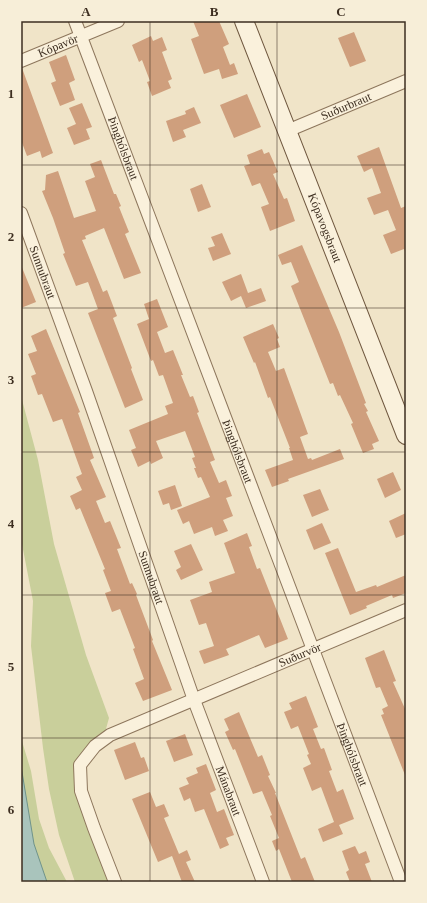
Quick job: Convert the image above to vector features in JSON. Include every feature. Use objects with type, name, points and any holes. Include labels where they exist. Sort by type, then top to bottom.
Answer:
[{"type":"street","name":"Þinghólsbraut","points":[[75,21],[401,882]]},
{"type":"street","name":"Kópavör","points":[[21,61],[118,21]]},
{"type":"street","name":"Kópavogsbraut","points":[[244,21],[406,435]]},
{"type":"street","name":"Suðurbraut","points":[[287,131],[406,81]]},
{"type":"street","name":"Sunnubraut","points":[[21,213],[88,398],[194,700]]},
{"type":"street","name":"Suðurvör","points":[[194,700],[406,610]]},
{"type":"street","points":[[115,882],[81,791],[80,766],[95,746],[110,735],[194,700]]},
{"type":"street","name":"Mánabraut","points":[[194,700],[263,882]]},
{"type":"green space","points":[[21,396],[38,460],[54,544],[86,655],[109,718],[104,736],[77,765],[110,882],[75,882],[59,835],[49,789],[31,646],[33,601],[21,539]]},
{"type":"green space","points":[[21,738],[31,771],[39,819],[49,848],[67,882],[21,882]]},
{"type":"water","points":[[21,766],[34,844],[47,882],[21,882]]},
{"type":"building","points":[[193,21],[219,21],[229,44],[223,47],[230,65],[234,63],[238,74],[222,79],[219,69],[204,74],[191,39],[199,36]]},
{"type":"building","points":[[354,32],[366,61],[350,67],[338,38]]},
{"type":"building","points":[[151,36],[153,41],[162,37],[167,50],[162,52],[172,79],[168,81],[171,88],[152,96],[147,82],[150,81],[142,60],[139,62],[132,45]]},
{"type":"building","points":[[66,55],[75,80],[69,83],[75,100],[60,106],[51,83],[56,81],[49,62]]},
{"type":"building","points":[[21,68],[53,153],[42,158],[40,151],[27,156],[21,140]]},
{"type":"building","points":[[247,94],[261,127],[234,138],[220,105]]},
{"type":"building","points":[[82,103],[92,127],[86,129],[90,139],[74,145],[67,128],[76,124],[69,108]]},
{"type":"building","points":[[194,107],[201,123],[183,130],[186,137],[173,142],[166,121],[186,114],[185,111]]},
{"type":"building","points":[[379,147],[401,208],[406,206],[406,253],[404,249],[391,254],[383,235],[396,230],[388,210],[374,215],[367,198],[381,193],[372,168],[364,172],[357,156]]},
{"type":"building","points":[[262,149],[264,154],[269,152],[278,172],[273,174],[284,199],[287,198],[295,221],[270,231],[261,207],[269,204],[260,183],[252,186],[244,166],[250,164],[247,155]]},
{"type":"building","points":[[101,160],[114,194],[116,194],[121,206],[119,207],[129,232],[125,234],[141,273],[124,279],[104,228],[85,236],[86,239],[82,240],[103,292],[107,290],[117,316],[113,318],[143,400],[125,408],[88,313],[98,309],[88,282],[76,286],[63,254],[65,253],[42,191],[45,190],[46,175],[58,171],[74,218],[96,211],[85,181],[95,177],[90,164]]},
{"type":"building","points":[[202,184],[211,207],[198,212],[190,189]]},
{"type":"building","points":[[222,233],[231,254],[213,261],[208,248],[215,246],[211,237]]},
{"type":"building","points":[[302,245],[339,332],[366,403],[364,404],[368,411],[366,412],[379,441],[372,444],[374,449],[363,453],[351,424],[353,423],[340,395],[338,396],[333,383],[330,384],[291,286],[299,282],[291,262],[282,265],[278,255]]},
{"type":"building","points":[[21,265],[36,302],[21,308]]},
{"type":"building","points":[[241,274],[248,293],[261,288],[266,301],[246,308],[241,296],[231,301],[222,282]]},
{"type":"building","points":[[157,299],[168,327],[157,332],[165,353],[173,350],[190,397],[193,396],[199,412],[197,413],[215,460],[210,462],[219,483],[226,480],[232,496],[226,498],[233,516],[223,520],[228,531],[215,536],[212,527],[194,534],[189,521],[183,524],[177,510],[210,497],[201,477],[198,478],[194,468],[196,468],[192,458],[195,457],[185,431],[156,441],[163,458],[151,464],[150,461],[138,467],[131,450],[136,448],[129,430],[168,414],[165,406],[173,403],[163,375],[159,376],[153,360],[151,361],[137,324],[149,319],[144,304]]},
{"type":"building","points":[[273,324],[279,338],[277,339],[280,347],[268,352],[276,371],[284,368],[308,434],[300,437],[308,459],[311,458],[312,460],[340,449],[344,459],[288,479],[289,481],[272,487],[265,470],[293,460],[290,448],[270,397],[268,398],[255,362],[254,363],[243,337]]},
{"type":"building","points":[[46,329],[80,412],[78,413],[94,458],[90,460],[106,497],[96,501],[105,523],[110,521],[121,548],[117,549],[130,584],[132,583],[137,594],[136,595],[153,640],[152,641],[172,690],[143,701],[135,683],[144,679],[133,649],[135,648],[120,609],[112,612],[105,593],[111,591],[103,570],[105,569],[80,508],[76,510],[70,496],[82,490],[76,477],[82,474],[62,419],[53,422],[42,394],[38,395],[31,376],[36,374],[28,354],[37,351],[31,336]]},
{"type":"building","points":[[393,472],[401,490],[385,498],[377,479]]},
{"type":"building","points":[[175,485],[182,506],[171,510],[169,503],[163,505],[158,491]]},
{"type":"building","points":[[320,489],[329,510],[312,517],[303,495]]},
{"type":"building","points":[[406,513],[406,534],[396,538],[389,521]]},
{"type":"building","points":[[322,523],[331,543],[314,550],[306,530]]},
{"type":"building","points":[[247,533],[252,546],[249,547],[257,569],[260,568],[288,639],[265,648],[259,635],[226,649],[229,655],[204,664],[199,651],[214,646],[206,623],[199,625],[190,600],[212,592],[209,582],[235,573],[224,543]]},
{"type":"building","points":[[191,544],[203,570],[181,580],[176,570],[181,567],[174,551]]},
{"type":"building","points":[[338,548],[356,592],[376,585],[377,587],[406,575],[406,593],[393,598],[392,595],[366,606],[367,608],[350,615],[325,553]]},
{"type":"building","points":[[384,650],[396,681],[393,682],[406,711],[405,775],[381,715],[384,714],[382,709],[388,706],[380,687],[376,688],[365,658]]},
{"type":"building","points":[[306,696],[318,727],[313,729],[321,749],[324,748],[332,770],[329,771],[337,792],[343,789],[354,819],[339,825],[343,834],[323,842],[318,829],[334,822],[321,787],[312,791],[303,768],[311,764],[307,755],[309,754],[298,726],[291,729],[284,712],[292,709],[289,703]]},
{"type":"building","points":[[239,712],[258,757],[262,755],[270,775],[268,776],[301,859],[305,857],[315,882],[292,882],[279,849],[276,851],[272,841],[279,838],[270,816],[272,815],[262,791],[253,794],[235,749],[233,750],[225,732],[229,730],[224,719]]},
{"type":"building","points":[[185,734],[193,755],[174,762],[166,741]]},
{"type":"building","points":[[135,742],[141,758],[144,757],[149,771],[125,780],[114,750]]},
{"type":"building","points":[[206,764],[216,790],[210,793],[217,812],[224,809],[234,835],[226,838],[229,845],[220,849],[204,809],[195,812],[190,798],[184,801],[179,788],[189,784],[186,778],[198,773],[196,768]]},
{"type":"building","points":[[150,792],[156,807],[164,804],[169,816],[164,818],[179,854],[187,850],[191,860],[186,862],[195,882],[182,882],[172,856],[158,862],[132,799]]},
{"type":"building","points":[[355,846],[359,854],[366,851],[370,862],[365,864],[372,882],[350,882],[346,872],[349,870],[342,851]]}]
